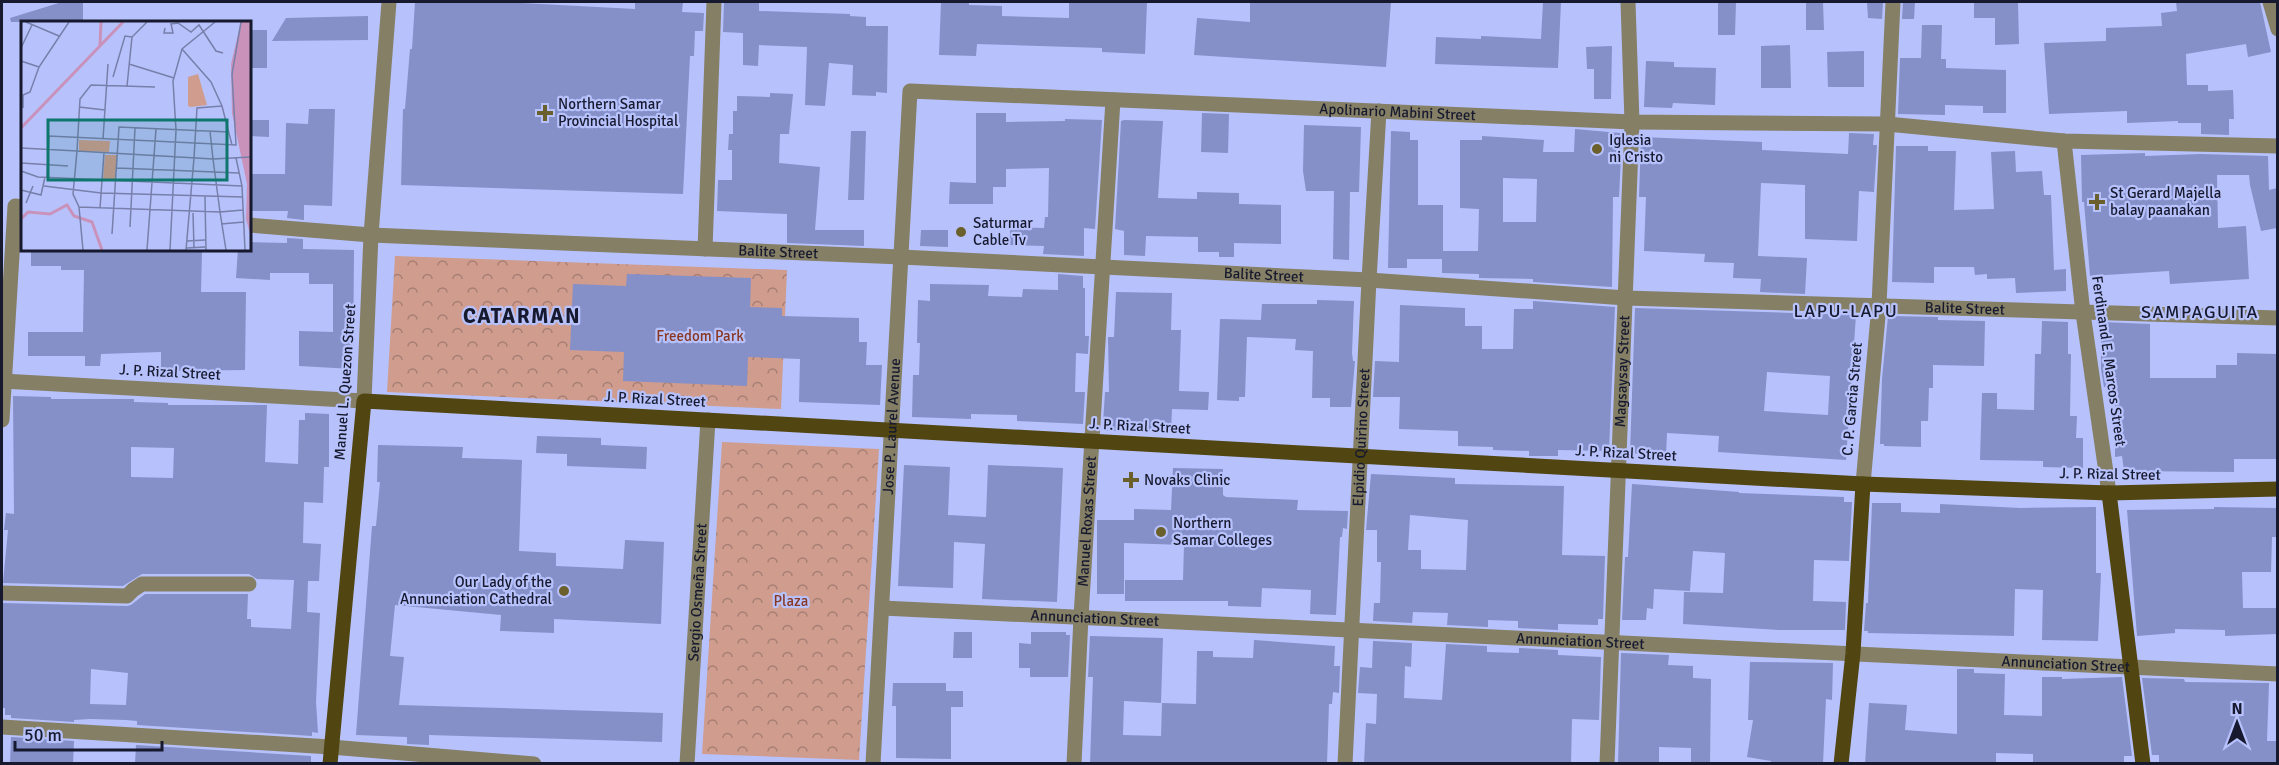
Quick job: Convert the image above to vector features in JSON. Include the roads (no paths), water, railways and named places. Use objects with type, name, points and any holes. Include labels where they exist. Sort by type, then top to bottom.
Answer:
[{"type":"main road","name":"J. P. Rizal Street","points":[[364,401],[1863,484],[2109,493],[2277,489]]},
{"type":"main road","name":"Manuel L. Quezon Street","points":[[330,764],[364,401]]},
{"type":"main road","name":"C. P. Garcia Street","points":[[1842,764],[1853,652],[1863,484]]},
{"type":"main road","name":"Ferdinand E. Marcos Street","points":[[2109,493],[2143,764]]},
{"type":"street","name":"Manuel L. Quezon Street","points":[[364,401],[371,235],[389,2]]},
{"type":"street","points":[[705,249],[714,2]]},
{"type":"street","name":"Magsaysay Street","points":[[1607,764],[1632,122],[1628,2]]},
{"type":"street","name":"C. P. Garcia Street","points":[[1863,484],[1879,305],[1893,2]]},
{"type":"street","points":[[2270,2],[2277,29]]},
{"type":"street","name":"Apolinario Mabini Street","points":[[910,91],[1632,122],[1887,124],[2064,141],[2277,146]]},
{"type":"street","name":"Jose P. Laurel Avenue","points":[[873,764],[910,91]]},
{"type":"street","name":"Manuel Roxas Street","points":[[1074,764],[1091,441],[1113,100]]},
{"type":"street","name":"Elpidio Quirino Street","points":[[1345,764],[1379,111]]},
{"type":"street","name":"Ferdinand E. Marcos Street","points":[[2064,141],[2083,313],[2109,493]]},
{"type":"street","points":[[2,420],[3,381],[19,207]]},
{"type":"street","name":"Balite Street","points":[[250,225],[371,235],[901,257],[1369,280],[1626,298],[2277,318]]},
{"type":"street","name":"J. P. Rizal Street","points":[[3,381],[364,401]]},
{"type":"street","name":"Sergio Osmeña Street","points":[[687,764],[708,420]]},
{"type":"street","points":[[2,593],[127,596],[142,584],[249,584]]},
{"type":"street","name":"Annunciation Street","points":[[882,608],[1611,643],[1853,652],[2277,674]]},
{"type":"street","points":[[2,727],[331,747],[534,764]]},
{"type":"place","name":"Northern Samar Provincial Hospital","points":[[545,113]]},
{"type":"place","name":"Iglesia ni Cristo","points":[[1597,149]]},
{"type":"place","name":"St Gerard Majella balay paanakan","points":[[2097,202]]},
{"type":"place","name":"Saturmar Cable Tv","points":[[961,232]]},
{"type":"place","name":"Novaks Clinic","points":[[1131,480]]},
{"type":"place","name":"Northern Samar Colleges","points":[[1161,532]]},
{"type":"place","name":"Our Lady of the Annunciation Cathedral","points":[[564,591]]},
{"type":"district","name":"LAPU-LAPU","points":[[1846,311]]},
{"type":"district","name":"SAMPAGUITA","points":[[2200,312]]},
{"type":"district","name":"CATARMAN","points":[[522,316]]},
{"type":"park label","name":"Freedom Park","points":[[700,336]]},
{"type":"park label","name":"Plaza","points":[[791,601]]}]
